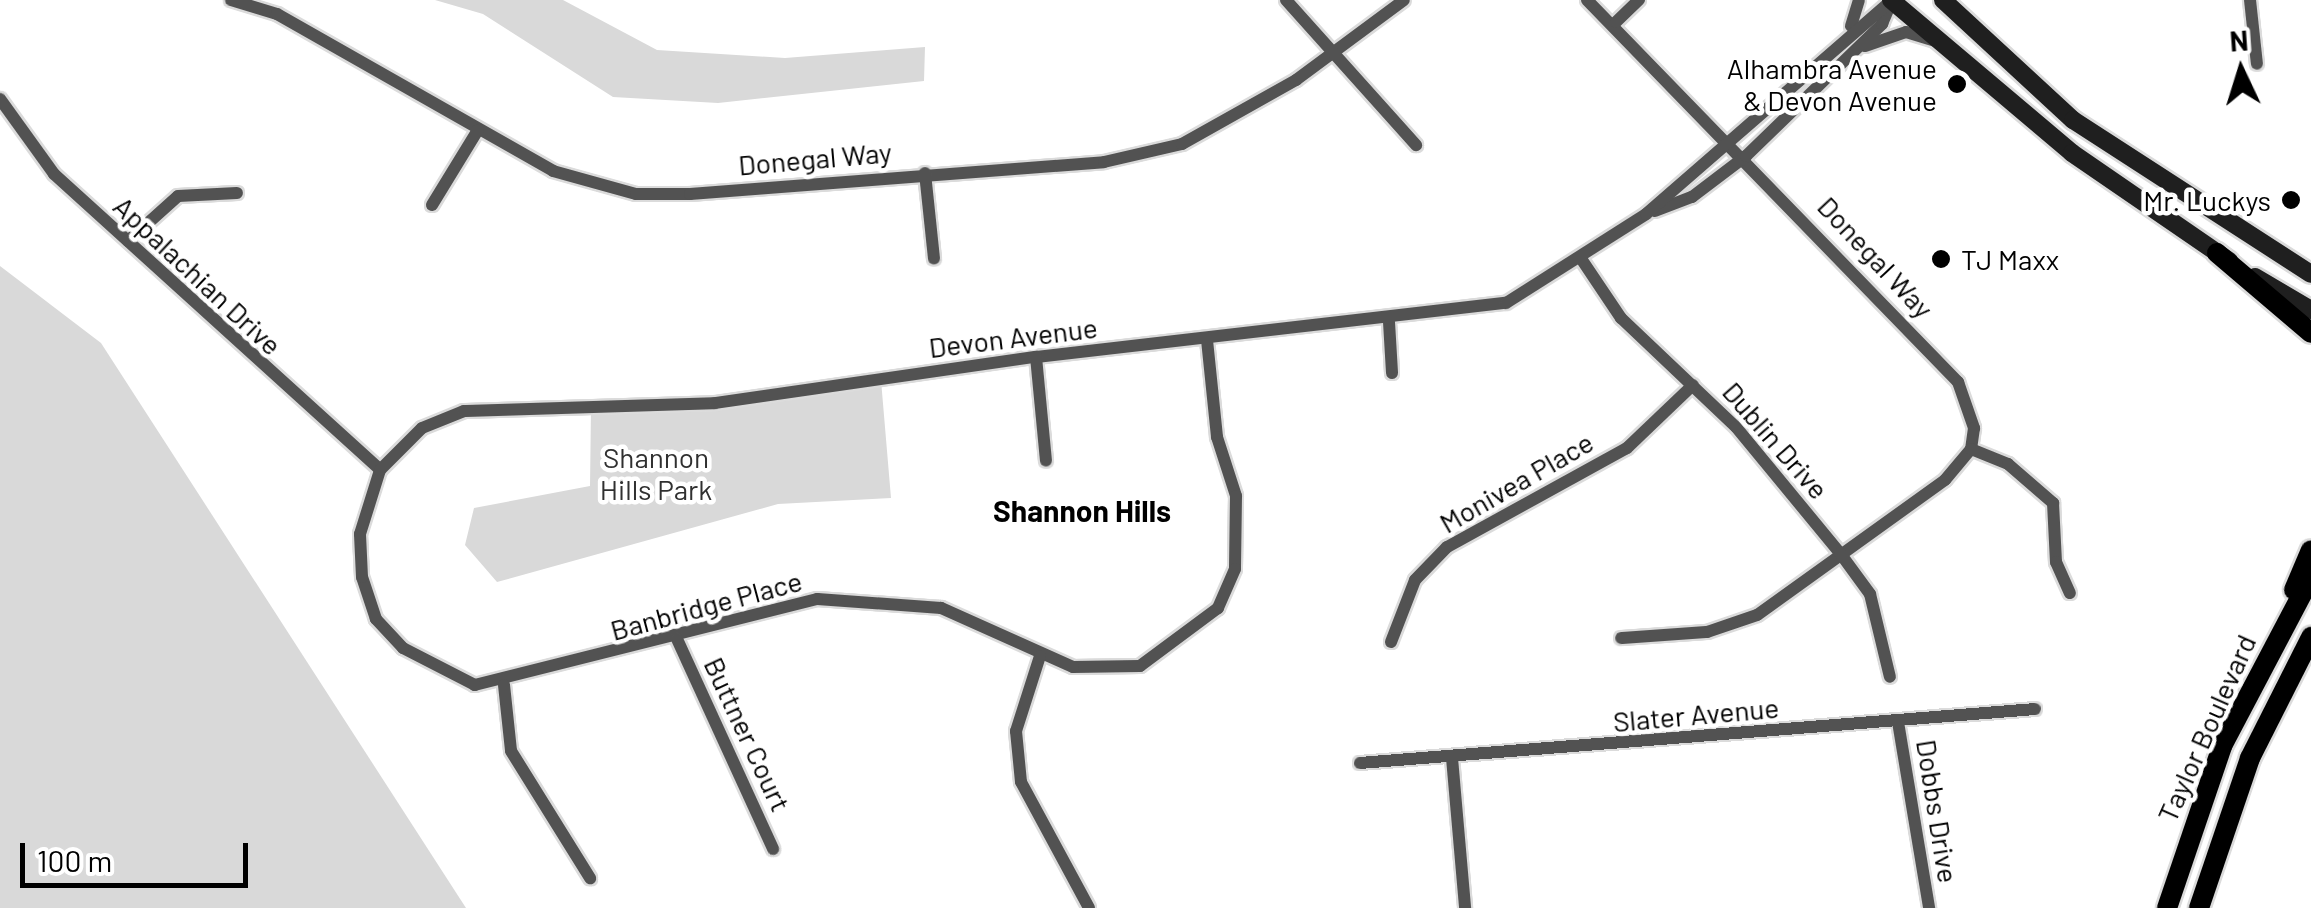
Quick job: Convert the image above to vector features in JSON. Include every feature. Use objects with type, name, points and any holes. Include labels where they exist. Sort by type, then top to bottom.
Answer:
[{"type":"main road","points":[[1892,0],[2072,154],[2216,253],[2311,310]]},
{"type":"main road","points":[[1944,0],[2073,120],[2311,274]]},
{"type":"main road","points":[[2216,253],[2311,333]]},
{"type":"main road","points":[[2268,651],[2311,550]]},
{"type":"main road","name":"Taylor Boulevard","points":[[2167,908],[2222,746],[2268,651],[2311,577]]},
{"type":"main road","name":"Taylor Boulevard","points":[[2198,908],[2250,758],[2311,637]]},
{"type":"street","name":"Donegal Way","points":[[231,0],[277,14],[553,171],[636,194],[1104,162],[1182,144],[1333,52],[1404,0]]},
{"type":"street","points":[[1286,0],[1416,145]]},
{"type":"street","name":"Donegal Way","points":[[1587,0],[1616,22],[1728,136],[1958,382],[1972,408],[1971,449]]},
{"type":"street","points":[[1616,22],[1639,0]]},
{"type":"street","name":"Devon Avenue","points":[[1844,36],[1859,0]]},
{"type":"street","name":"Devon Avenue","points":[[380,470],[422,428],[464,411],[715,404],[1036,357],[1389,322],[1506,303],[1582,260],[1646,214],[1728,136],[1892,0]]},
{"type":"street","name":"Devon Avenue","points":[[1646,214],[1692,197],[1746,156],[1854,51],[1892,0]]},
{"type":"street","points":[[2250,0],[2257,64]]},
{"type":"street","name":"Devon Avenue","points":[[1854,51],[1890,33],[1936,41]]},
{"type":"street","name":"Appalachian Drive","points":[[0,98],[54,174],[380,470]]},
{"type":"street","points":[[432,204],[478,130]]},
{"type":"street","points":[[925,173],[934,259]]},
{"type":"street","points":[[128,241],[178,196],[237,193]]},
{"type":"street","name":"Dublin Drive","points":[[1582,260],[1621,318],[1694,386],[1870,594],[1890,677]]},
{"type":"street","points":[[1389,322],[1392,373]]},
{"type":"street","name":"Banbridge Place","points":[[380,470],[360,534],[376,619],[439,673],[504,685],[816,599],[883,600],[941,608],[1040,656],[1073,667],[1140,666],[1218,608],[1240,537],[1207,340]]},
{"type":"street","points":[[1036,357],[1046,462]]},
{"type":"street","name":"Monivea Place","points":[[1391,642],[1414,580],[1447,548],[1626,448],[1694,386]]},
{"type":"street","points":[[1621,638],[1707,632],[1757,615],[1945,480],[1971,449],[2008,464],[2053,503],[2056,562],[2070,593]]},
{"type":"street","name":"Buttner Court","points":[[677,639],[773,849]]},
{"type":"street","points":[[1040,656],[1016,731],[1021,782],[1089,908]]},
{"type":"street","points":[[504,685],[511,750],[590,878]]},
{"type":"street","name":"Slater Avenue","points":[[1360,763],[2035,708]]},
{"type":"street","name":"Dobbs Drive","points":[[1898,722],[1929,908]]},
{"type":"street","points":[[1452,758],[1465,908]]},
{"type":"green space","points":[[435,0],[563,0],[657,50],[785,58],[925,47],[924,81],[718,103],[613,97],[483,14]]},
{"type":"green space","points":[[0,266],[101,343],[466,908],[0,908]]},
{"type":"green space","name":"Shannon Hills Park","points":[[881,380],[891,498],[778,504],[497,582],[465,545],[474,508],[590,486],[591,407],[715,403]]},
{"type":"place","name":"Alhambra Avenue & Devon Avenue","points":[[1957,84]]},
{"type":"place","name":"Mr. Luckys","points":[[2291,200]]},
{"type":"place","name":"TJ Maxx","points":[[1941,259]]},
{"type":"district","name":"Shannon Hills","points":[[1082,510]]}]
